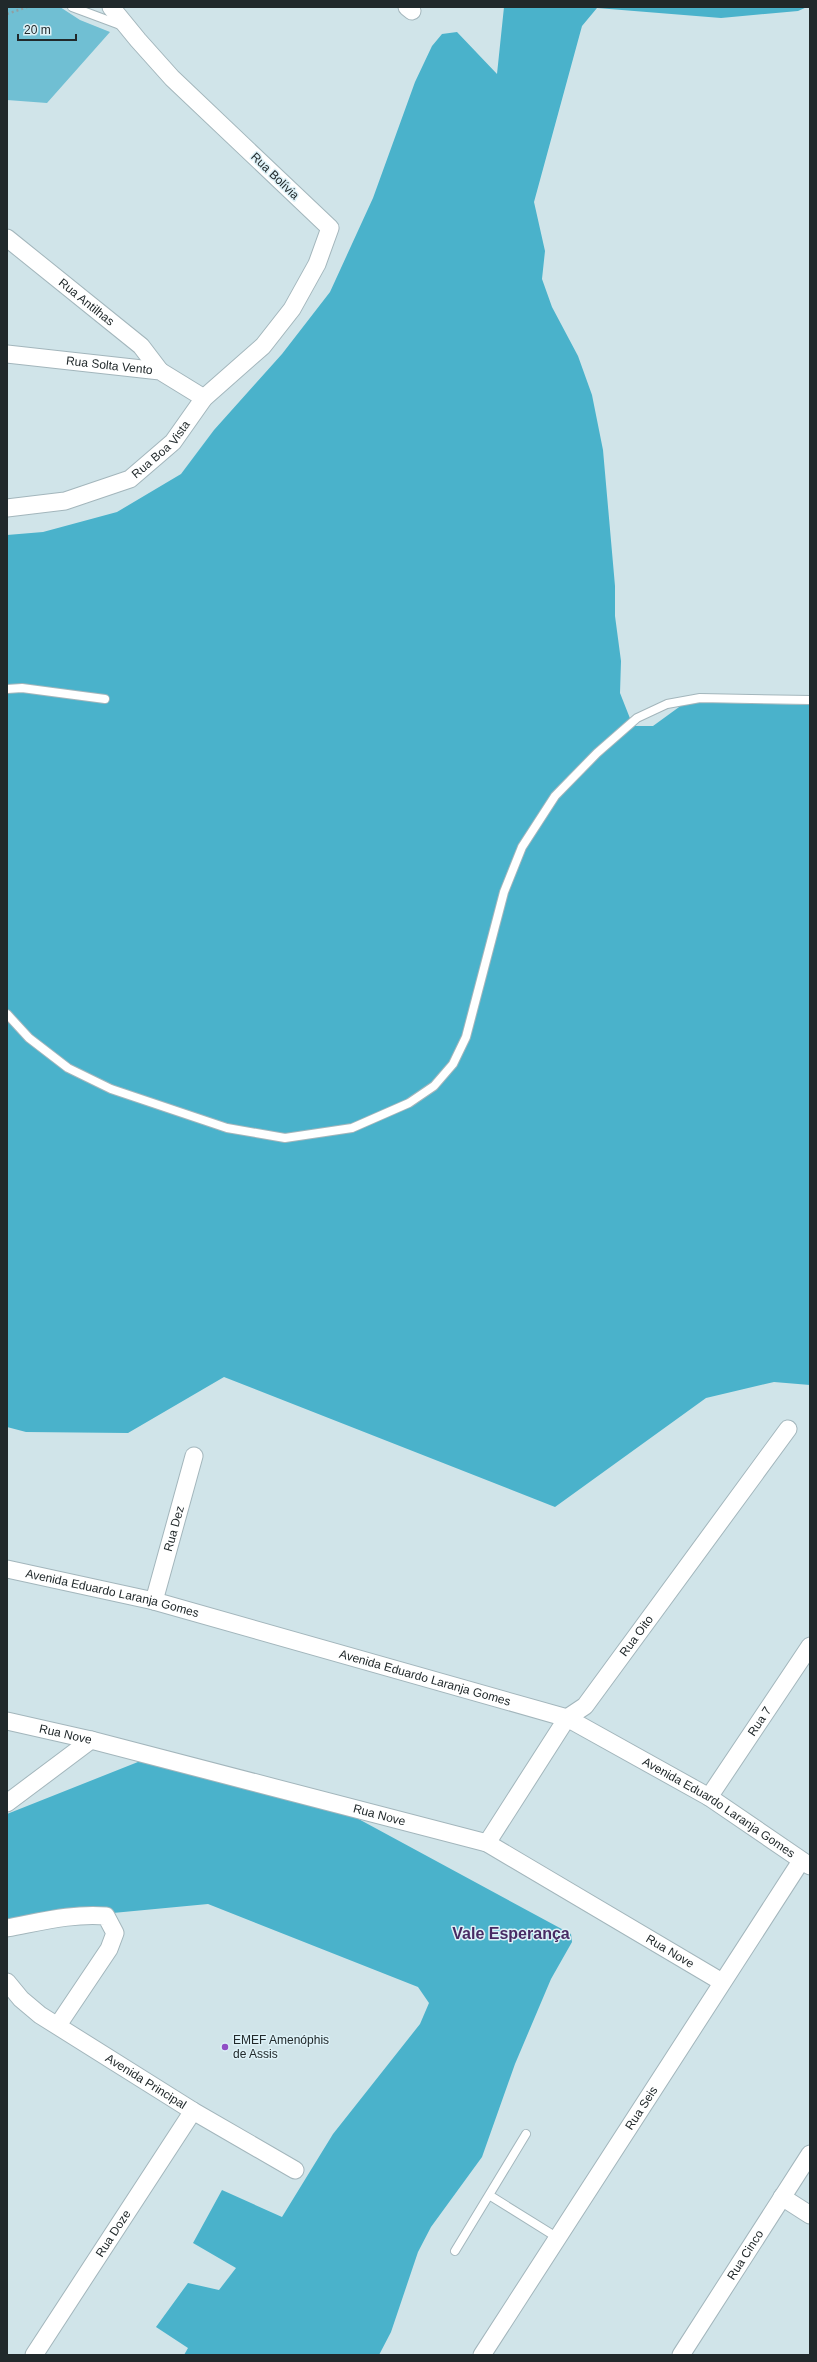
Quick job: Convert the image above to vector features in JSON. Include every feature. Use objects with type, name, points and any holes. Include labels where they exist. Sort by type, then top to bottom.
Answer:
[{"type":"street","name":"Rua Bolívia","points":[[111,7],[126,27],[172,78],[330,228],[317,264],[292,309],[263,346],[245,363]]},
{"type":"street","name":"Rua Antilhas","points":[[7,238],[141,346],[160,371]]},
{"type":"street","name":"Rua Solta Vento","points":[[7,354],[160,371],[204,398]]},
{"type":"street","name":"Rua Boa Vista","points":[[7,508],[65,501],[130,480],[173,442],[204,398],[245,363]]},
{"type":"street","name":"Rua Oito","points":[[487,1843],[567,1718],[585,1706],[788,1429]]},
{"type":"street","name":"Rua Dez","points":[[154,1601],[194,1456]]},
{"type":"street","name":"Avenida Eduardo Laranja Gomes","points":[[7,1569],[154,1601],[567,1718],[709,1797],[805,1864]]},
{"type":"street","name":"Rua 7","points":[[709,1797],[810,1646]]},
{"type":"street","name":"Rua Nove","points":[[7,1721],[91,1740],[487,1843],[722,1982]]},
{"type":"street","points":[[7,1803],[91,1740]]},
{"type":"street","name":"Rua Seis","points":[[482,2355],[722,1982],[805,1864]]},
{"type":"street","points":[[7,1928],[61,1918],[94,1915],[106,1916],[112,1923],[115,1933],[108,1949],[58,2025]]},
{"type":"street","name":"Avenida Principal","points":[[7,1982],[21,1999],[40,2015],[193,2111],[295,2170]]},
{"type":"street","name":"Rua Doze","points":[[34,2355],[193,2111]]},
{"type":"street","name":"Rua Cinco","points":[[681,2355],[810,2154]]},
{"type":"street","points":[[782,2197],[810,2215]]},
{"type":"lane","points":[[72,7],[126,27]]},
{"type":"lane","points":[[7,689],[22,688],[105,699]]},
{"type":"lane","points":[[7,1014],[29,1038],[68,1068],[111,1089],[219,1126],[285,1138],[352,1128],[410,1103],[434,1086],[453,1064],[466,1038],[504,892],[522,847],[555,796],[597,753],[637,718],[667,704],[700,698],[810,700]]},
{"type":"lane","points":[[455,2252],[526,2134]]},
{"type":"lane","points":[[489,2195],[558,2238]]},
{"type":"path","points":[[7,14],[27,7]]},
{"type":"shaded area","points":[[7,7],[60,7],[80,20],[110,32],[47,103],[7,100]]},
{"type":"shaded area","points":[[504,7],[807,7],[798,11],[721,18],[597,8],[582,26],[534,202],[545,251],[542,279],[552,307],[578,356],[592,395],[603,450],[615,586],[615,616],[621,661],[620,693],[633,726],[653,726],[686,702],[810,705],[810,1385],[774,1382],[706,1398],[555,1507],[224,1377],[128,1433],[26,1432],[7,1427],[7,535],[43,532],[117,512],[181,474],[214,430],[282,354],[330,292],[373,198],[415,82],[432,46],[442,34],[457,32],[497,74]]},
{"type":"shaded area","points":[[148,1758],[353,1816],[571,1934],[572,1942],[551,1979],[515,2064],[482,2157],[431,2227],[418,2252],[391,2332],[379,2355],[184,2355],[188,2348],[156,2327],[188,2283],[219,2290],[236,2268],[193,2243],[222,2190],[282,2217],[333,2134],[420,2024],[429,2003],[418,1987],[208,1904],[7,1923],[7,1814]]},
{"type":"place","name":"EMEF Amenóphis de Assis","points":[[225,2047]]},
{"type":"district","name":"Vale Esperança","points":[[511,1933]]}]
